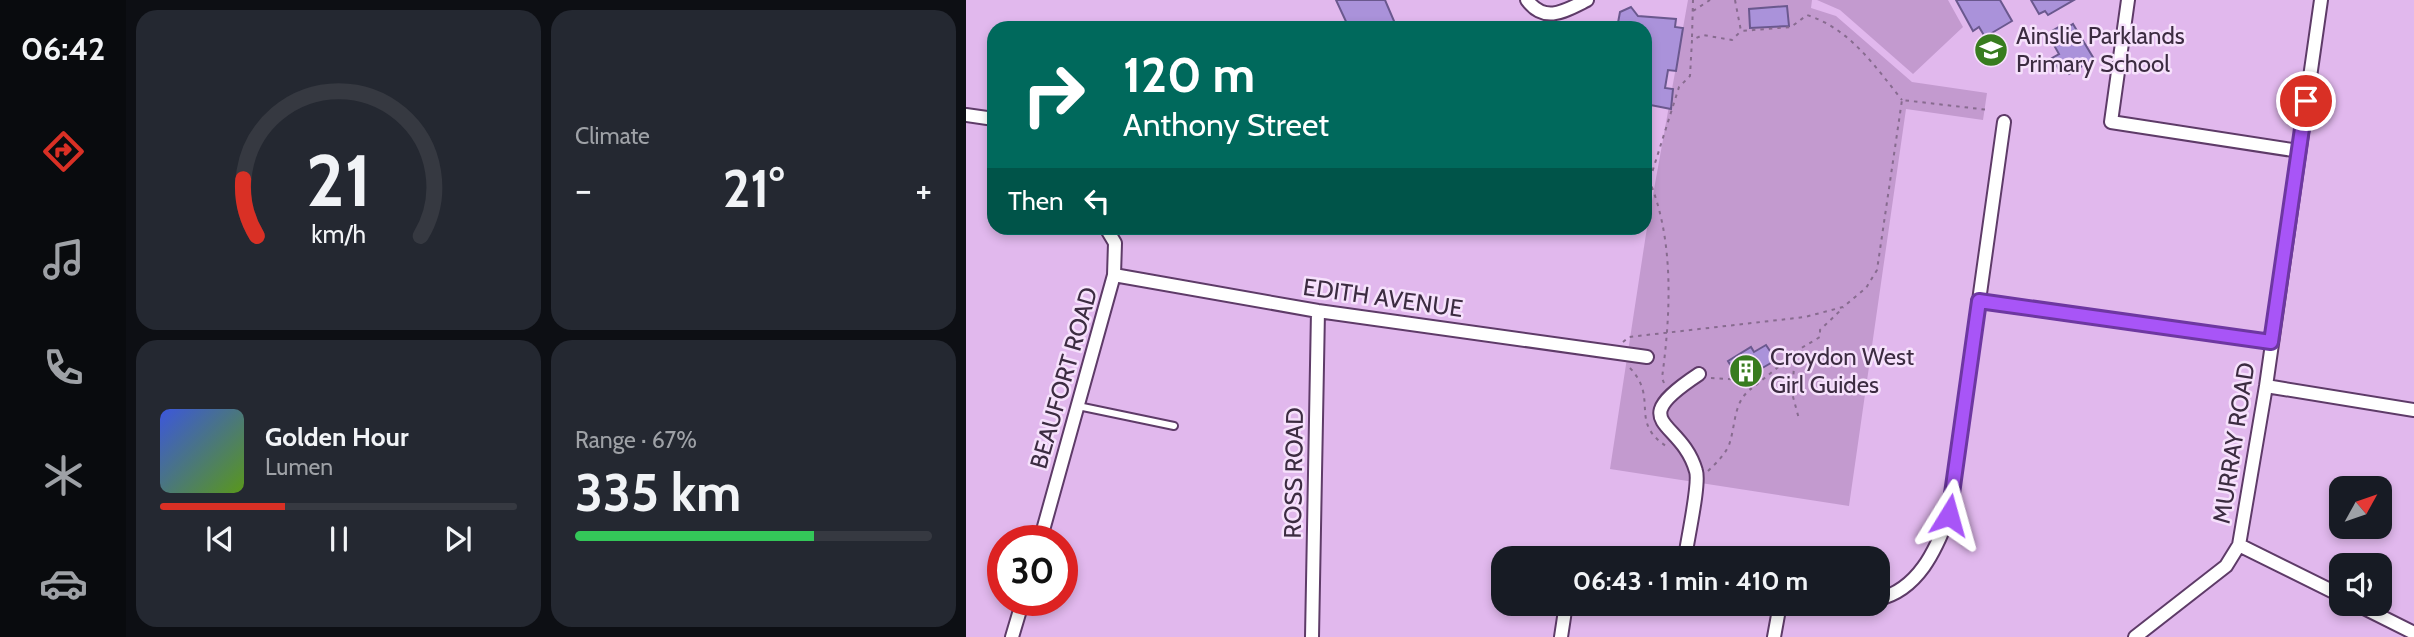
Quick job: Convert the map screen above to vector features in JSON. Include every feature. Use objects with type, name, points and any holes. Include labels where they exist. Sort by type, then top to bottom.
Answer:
[{"type":"street","points":[[1527,0],[1543,14],[1555,15],[1587,0]]},
{"type":"street","points":[[2128,0],[2111,122],[2299,151]]},
{"type":"street","name":"MURRAY ROAD","points":[[2136,637],[2226,566],[2239,545],[2266,386],[2321,0]]},
{"type":"street","points":[[966,115],[987,118]]},
{"type":"street","points":[[1890,596],[1915,577],[1936,549],[1949,515],[2004,122]]},
{"type":"street","name":"BEAUFORT ROAD","points":[[1044,525],[1114,275],[1115,243],[1110,235]]},
{"type":"street","name":"EDITH AVENUE","points":[[1114,275],[1318,311],[1647,356]]},
{"type":"street","points":[[1979,301],[2271,342]]},
{"type":"street","name":"ROSS ROAD","points":[[1312,637],[1318,311]]},
{"type":"street","points":[[1687,546],[1698,473],[1686,451],[1662,421],[1660,411],[1670,393],[1699,374]]},
{"type":"street","points":[[2266,386],[2414,410]]},
{"type":"street","points":[[2239,545],[2329,590]]},
{"type":"street","points":[[1013,637],[1019,616]]},
{"type":"street","points":[[1561,637],[1564,616]]},
{"type":"street","points":[[1774,637],[1778,616]]},
{"type":"street","points":[[2380,616],[2414,633]]},
{"type":"lane","points":[[1077,406],[1174,426]]},
{"type":"path","points":[[1652,171],[1679,87],[1690,76],[1693,0]]},
{"type":"path","points":[[1692,11],[1710,0]]},
{"type":"path","points":[[1735,0],[1741,31]]},
{"type":"path","points":[[1692,40],[1703,34],[1732,40],[1741,31],[1791,27],[1807,15],[1829,22],[1858,45],[1902,100],[1989,110]]},
{"type":"path","points":[[1699,374],[1712,378],[1745,380],[1751,388],[1820,337],[1820,330],[1866,288],[1877,270],[1902,100]]},
{"type":"path","points":[[1652,191],[1666,241],[1668,333],[1662,378],[1670,393]]},
{"type":"path","points":[[1612,350],[1629,337],[1805,317],[1843,307]]},
{"type":"path","points":[[1796,353],[1792,393],[1799,419]]},
{"type":"shaded area","points":[[1688,0],[1812,0],[1811,8],[1836,16],[1912,82],[1987,93],[1983,120],[1906,109],[1849,506],[1610,469],[1646,235],[1652,235],[1652,201]]},
{"type":"shaded area","points":[[1817,0],[1948,0],[1963,27],[1913,74],[1840,10]]},
{"type":"building","points":[[1336,0],[1385,0],[1394,21],[1346,21]]},
{"type":"building","points":[[1956,0],[2000,0],[2012,21],[1985,37],[1979,27],[1973,31]]},
{"type":"building","points":[[2031,0],[2074,0],[2048,15],[2045,11],[2039,14]]},
{"type":"building","points":[[1787,6],[1789,26],[1750,28],[1749,9]]},
{"type":"building","points":[[1631,7],[1638,16],[1676,19],[1675,27],[1683,28],[1676,71],[1668,70],[1665,88],[1673,89],[1671,109],[1652,105],[1652,21],[1618,21],[1620,12]]},
{"type":"building","points":[[2073,24],[2094,59],[2069,74],[2065,69],[2060,71],[2052,58],[2059,54],[2050,38],[2053,36],[2052,31],[2062,25],[2065,29]]},
{"type":"building","name":"Croydon West Girl Guides","points":[[1766,345],[1776,360],[1740,381],[1728,361],[1751,347],[1754,352]]},
{"type":"place","name":"Ainslie Parklands Primary School","points":[[1991,50]]},
{"type":"place","name":"Croydon West Girl Guides","points":[[1746,371]]},
{"type":"route","points":[[1949,515],[1979,301],[2271,342],[2306,101]]}]
